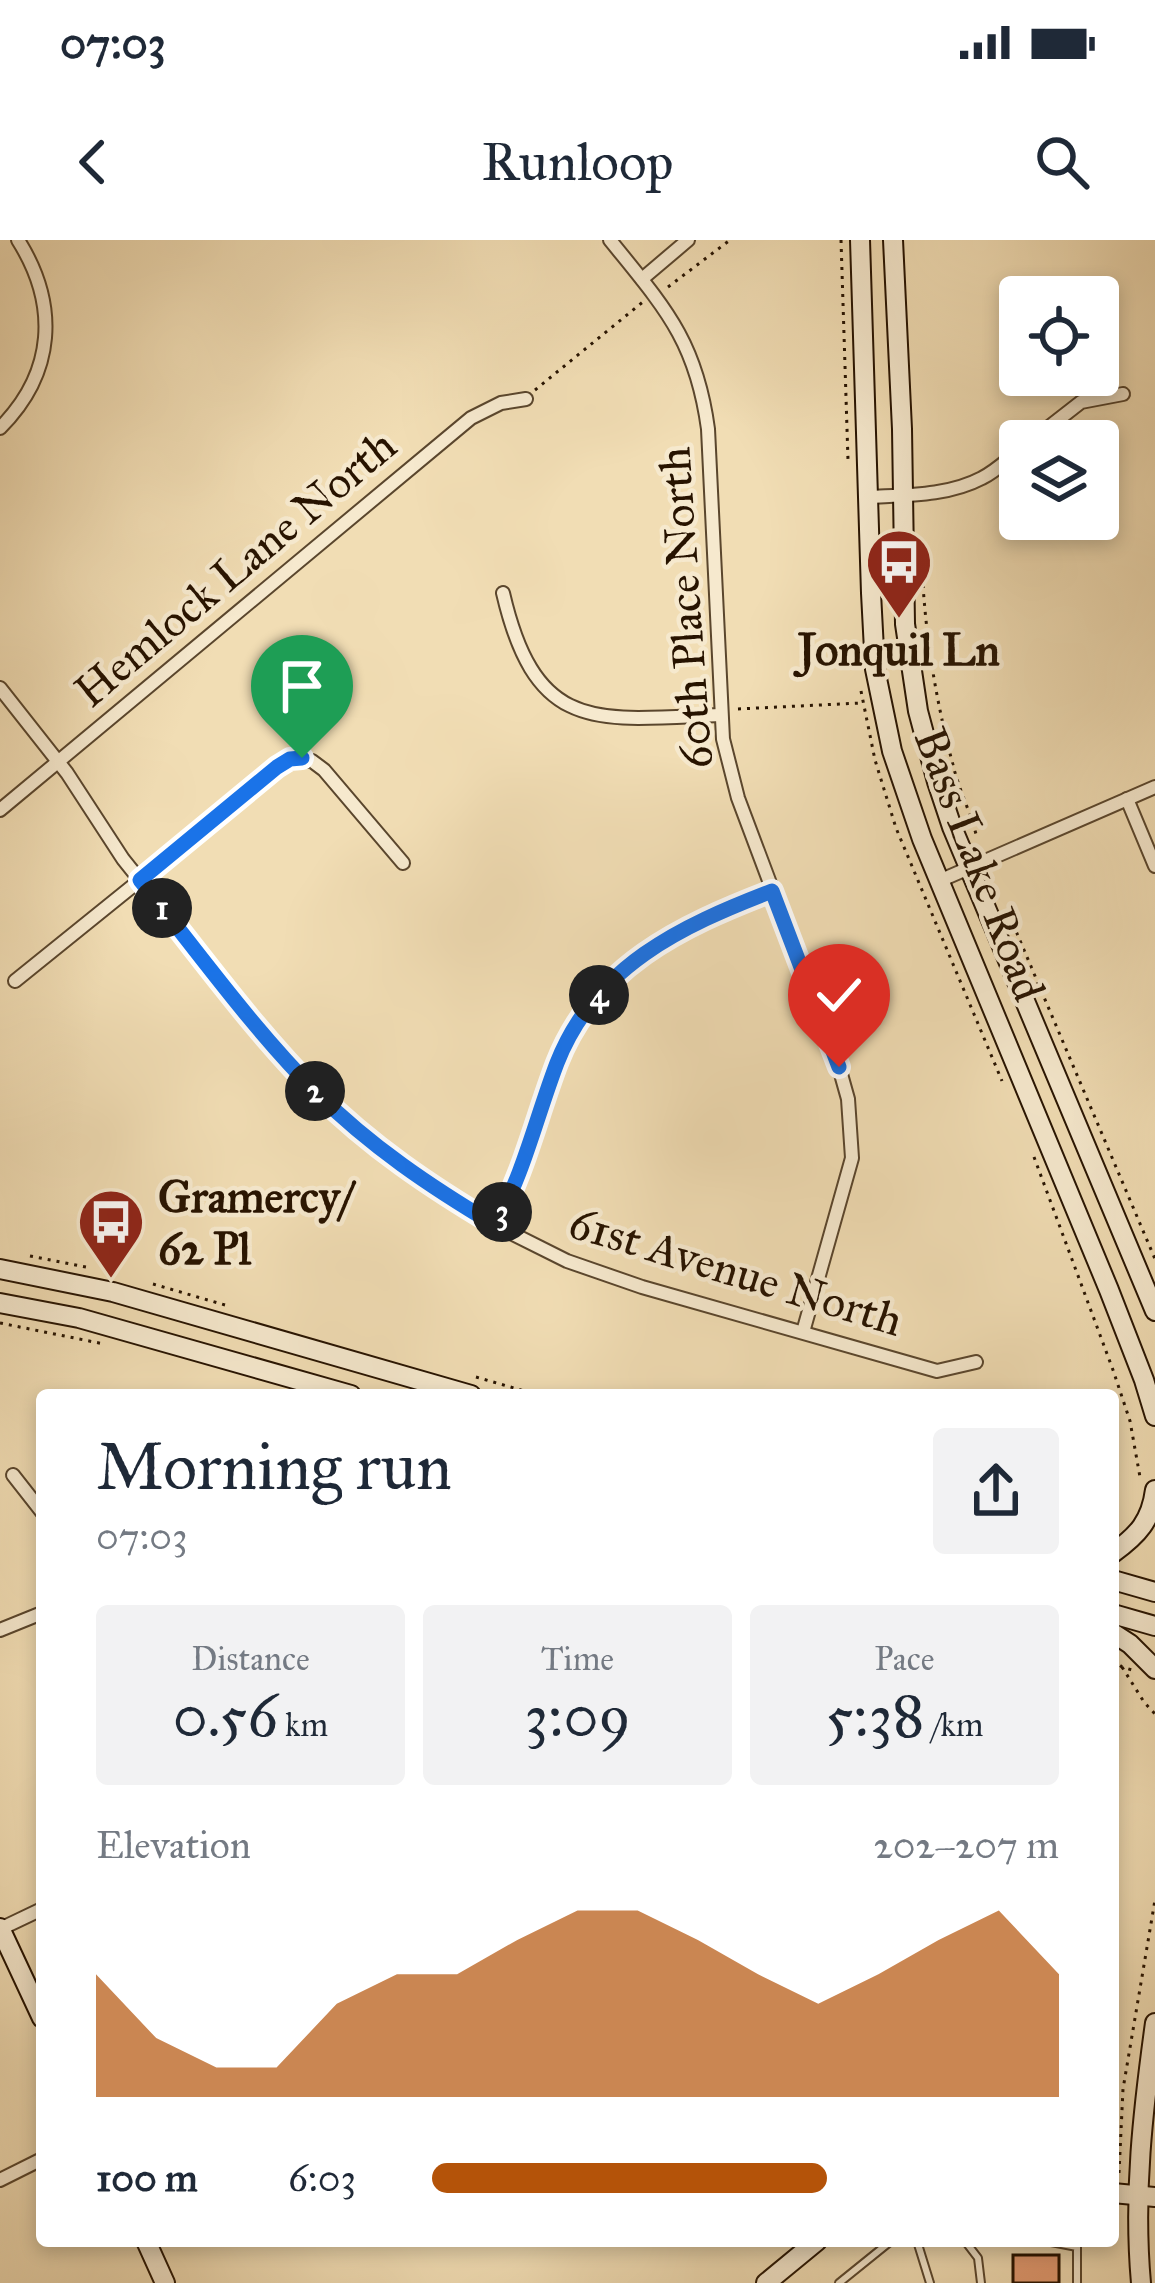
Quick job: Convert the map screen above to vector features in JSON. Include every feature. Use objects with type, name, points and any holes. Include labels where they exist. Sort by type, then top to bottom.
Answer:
[{"type":"main road","name":"Bass Lake Road","points":[[860,240],[871,593],[875,669],[883,711],[906,796],[1109,1290],[1155,1416]]},
{"type":"main road","name":"Bass Lake Road","points":[[893,240],[905,623],[910,668],[937,782],[977,865],[1155,1311]]},
{"type":"main road","points":[[0,1269],[113,1292],[450,1389]]},
{"type":"main road","points":[[0,1304],[79,1318],[330,1389]]},
{"type":"main road","points":[[1119,1548],[1142,1529],[1155,1490]]},
{"type":"main road","points":[[1119,1582],[1155,1592]]},
{"type":"main road","points":[[1119,1616],[1155,1627]]},
{"type":"main road","points":[[1119,1637],[1155,1670]]},
{"type":"main road","points":[[0,1928],[36,2005]]},
{"type":"main road","points":[[1141,2283],[1146,2197],[1140,2146],[1155,2024]]},
{"type":"main road","points":[[149,2247],[165,2283]]},
{"type":"main road","points":[[766,2283],[803,2247]]},
{"type":"street","points":[[0,428],[33,385],[47,320],[42,288],[18,240]]},
{"type":"street","name":"60th Place North","points":[[610,240],[655,295],[693,359],[706,411],[720,715],[729,769],[848,1099],[851,1158],[802,1332]]},
{"type":"street","points":[[642,280],[688,240]]},
{"type":"street","points":[[1058,420],[1081,402],[1123,394]]},
{"type":"street","name":"Hemlock Lane North","points":[[0,810],[471,418],[501,403],[526,399]]},
{"type":"street","points":[[869,497],[962,487],[999,466]]},
{"type":"street","points":[[503,592],[518,649],[530,671],[548,692],[570,706],[621,719],[720,715]]},
{"type":"street","name":"61st Avenue North","points":[[0,688],[140,880],[264,1035],[318,1094],[433,1188],[567,1261],[642,1287],[937,1371],[976,1362]]},
{"type":"street","points":[[15,981],[290,759],[312,761],[324,770],[403,863]]},
{"type":"street","points":[[939,880],[1155,787]]},
{"type":"street","points":[[1127,799],[1155,866]]},
{"type":"street","points":[[495,1225],[525,1164],[559,1058],[580,1017],[638,956],[712,914],[772,891]]},
{"type":"street","points":[[13,1475],[36,1504]]},
{"type":"street","points":[[0,1630],[36,1615]]},
{"type":"street","points":[[0,1928],[36,1913]]},
{"type":"street","points":[[0,2180],[36,2162]]},
{"type":"lane","points":[[838,2283],[883,2247]]},
{"type":"lane","points":[[918,2247],[930,2283]]},
{"type":"lane","points":[[969,2247],[978,2258],[981,2283]]},
{"type":"lane","points":[[1077,2247],[1077,2283]]},
{"type":"path","points":[[526,399],[730,240]]},
{"type":"path","points":[[922,568],[935,691],[976,834],[977,865]]},
{"type":"path","points":[[720,715],[735,709],[862,703]]},
{"type":"path","points":[[1010,917],[1155,1259]]},
{"type":"path","points":[[0,1323],[114,1346]]},
{"type":"path","points":[[1122,1667],[1155,1714]]},
{"type":"building","points":[[1013,2255],[1059,2255],[1059,2283],[1013,2283]]},
{"type":"place","name":"Jonquil Ln","points":[[899,621]]},
{"type":"place","name":"Gramercy/ 62 Pl","points":[[111,1281]]},
{"type":"route","points":[[302,758],[277,767],[140,880],[264,1035],[318,1094],[433,1188],[495,1225],[525,1164],[559,1058],[580,1017],[638,956],[712,914],[772,891],[839,1067]]}]
